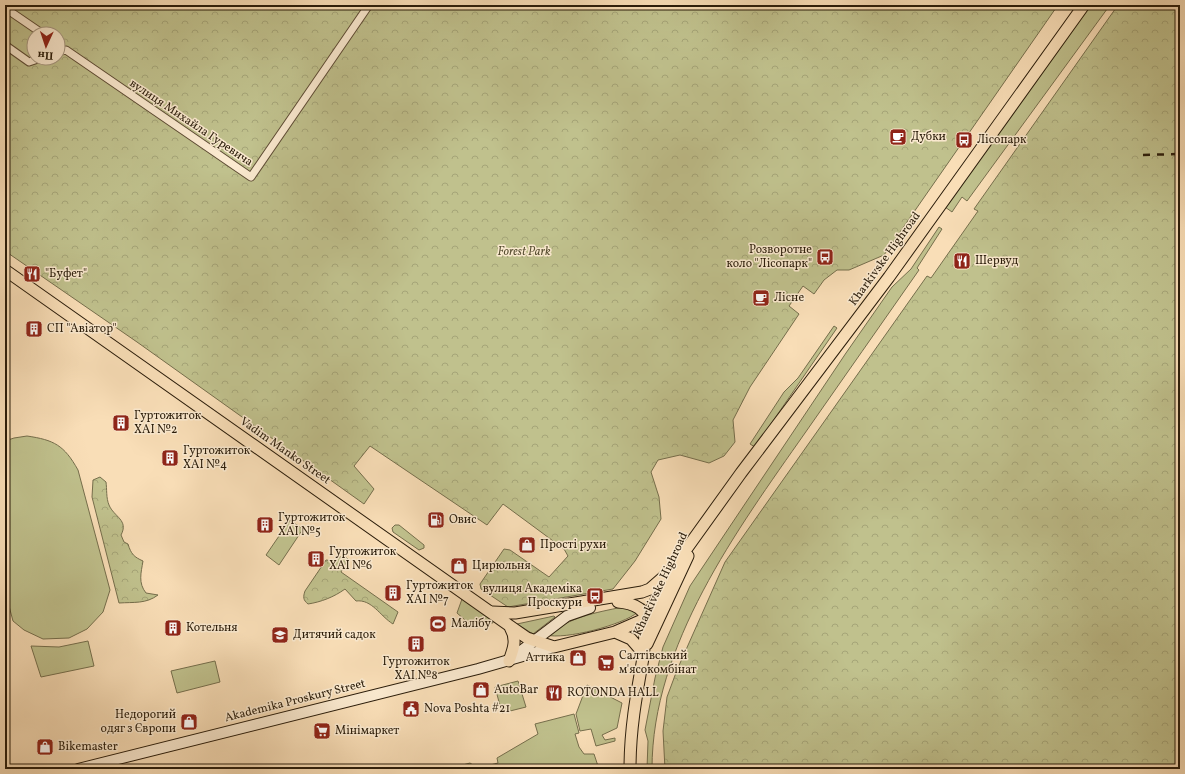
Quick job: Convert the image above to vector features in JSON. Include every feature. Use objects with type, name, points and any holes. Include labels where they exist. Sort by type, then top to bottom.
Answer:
[{"type":"main road","name":"Kharkivske Highroad","points":[[630,769],[631,729],[645,649],[648,618],[672,569],[741,473],[888,277],[1084,5]]},
{"type":"main road","name":"Vadim Manko Street","points":[[5,270],[492,612],[510,627],[533,641],[554,647]]},
{"type":"main road","name":"Kharkivske Highroad","points":[[645,649],[669,594],[704,526]]},
{"type":"main road","points":[[492,612],[508,618],[517,618],[590,608],[618,602],[647,591],[672,569]]},
{"type":"main road","points":[[492,612],[528,612],[647,591]]},
{"type":"main road","name":"Akademika Proskury Street","points":[[554,647],[615,632],[648,618],[669,594]]},
{"type":"main road","points":[[618,602],[632,603],[648,618]]},
{"type":"main road","points":[[509,661],[515,643],[510,627]]},
{"type":"main road","points":[[615,632],[632,640],[645,649]]},
{"type":"street","name":"вулиця Михайла Гуревича","points":[[66,50],[251,177],[320,74],[370,5]]},
{"type":"street","points":[[5,8],[31,26]]},
{"type":"street","points":[[5,45],[26,60]]},
{"type":"street","points":[[509,661],[567,616],[590,608]]},
{"type":"street","name":"Akademika Proskury Street","points":[[78,769],[509,661],[554,647]]},
{"type":"green space","name":"Forest Park","points":[[5,5],[1058,5],[884,255],[849,270],[837,270],[824,280],[814,294],[803,286],[789,306],[799,314],[750,387],[733,420],[735,442],[724,456],[709,463],[680,455],[658,460],[651,472],[659,497],[661,519],[635,561],[613,589],[508,607],[481,589],[480,584],[504,549],[510,550],[549,577],[568,556],[564,549],[503,504],[487,525],[370,446],[354,466],[374,489],[364,504],[137,342],[5,251]]},
{"type":"green space","points":[[1089,5],[1110,5],[967,201],[962,197],[952,212],[945,207]]},
{"type":"green space","points":[[1118,5],[1180,5],[1180,769],[665,769],[663,731],[667,697],[677,670],[725,562],[927,276],[931,278],[978,211],[974,209]]},
{"type":"green space","points":[[939,227],[942,229],[917,268],[919,270],[752,509],[703,591],[682,634],[666,678],[656,723],[652,769],[647,769],[648,741],[645,730],[655,678],[663,647],[690,586],[846,353],[892,287],[911,269]]},
{"type":"green space","points":[[834,326],[837,328],[755,447],[750,444],[784,392],[798,378]]},
{"type":"green space","points":[[27,436],[44,439],[63,449],[78,470],[110,590],[103,612],[87,629],[69,638],[43,639],[24,630],[13,621],[5,591],[5,441]]},
{"type":"green space","points":[[100,477],[106,482],[109,505],[122,522],[123,530],[121,535],[124,542],[128,544],[133,555],[143,561],[141,582],[143,589],[146,593],[158,595],[149,600],[119,603],[92,497],[93,480]]},
{"type":"green space","points":[[290,520],[303,529],[279,565],[266,555]]},
{"type":"green space","points":[[395,525],[399,525],[424,545],[424,548],[419,550],[393,532],[392,528]]},
{"type":"green space","points":[[339,557],[346,557],[348,559],[341,572],[398,612],[393,624],[371,605],[362,601],[356,601],[345,589],[332,597],[323,600],[308,604],[304,600],[305,591],[326,560],[334,561]]},
{"type":"green space","points":[[462,599],[492,620],[493,623],[479,621],[478,628],[473,627],[457,613]]},
{"type":"green space","points":[[623,607],[638,612],[620,622],[594,630],[566,635],[546,635],[574,620]]},
{"type":"green space","points":[[555,617],[533,634],[517,624]]},
{"type":"green space","points":[[88,641],[94,666],[41,677],[31,646],[59,647]]},
{"type":"green space","points":[[215,661],[220,682],[177,693],[171,671]]},
{"type":"green space","points":[[518,681],[526,707],[502,713],[495,687]]},
{"type":"green space","points":[[587,685],[622,703],[617,728],[602,735],[605,740],[615,738],[615,741],[596,746],[591,729],[580,731],[576,714]]},
{"type":"green space","points":[[574,714],[579,733],[575,734],[579,747],[584,754],[594,754],[599,769],[448,769],[470,763],[480,767],[498,763],[497,758],[538,734],[535,724]]},
{"type":"railway","points":[[1143,155],[1180,154]]},
{"type":"place","name":"Дубки","points":[[898,137]]},
{"type":"place","name":"Лісопарк","points":[[964,140]]},
{"type":"place","name":"Розворотне коло \"Лісопарк\"","points":[[825,257]]},
{"type":"place","name":"Шервуд","points":[[962,261]]},
{"type":"place","name":"\"Буфет\"","points":[[32,274]]},
{"type":"place","name":"Лісне","points":[[761,298]]},
{"type":"place","name":"СП \"Авіатор\"","points":[[34,329]]},
{"type":"place","name":"Гуртожиток ХАІ №2","points":[[121,423]]},
{"type":"place","name":"Гуртожиток ХАІ №4","points":[[170,458]]},
{"type":"place","name":"Овис","points":[[436,520]]},
{"type":"place","name":"Гуртожиток ХАІ №5","points":[[265,525]]},
{"type":"place","name":"Прості рухи","points":[[527,545]]},
{"type":"place","name":"Гуртожиток ХАІ №6","points":[[316,559]]},
{"type":"place","name":"Цирюльня","points":[[459,566]]},
{"type":"place","name":"Гуртожиток ХАІ №7","points":[[393,593]]},
{"type":"place","name":"вулиця Академіка Проскури","points":[[595,596]]},
{"type":"place","name":"Малібу","points":[[438,624]]},
{"type":"place","name":"Котельня","points":[[173,628]]},
{"type":"place","name":"Дитячий садок","points":[[280,635]]},
{"type":"place","name":"Гуртожиток ХАІ №8","points":[[416,644]]},
{"type":"place","name":"Аттика","points":[[578,658]]},
{"type":"place","name":"Салтівський м'ясокомбінат","points":[[606,663]]},
{"type":"place","name":"AutoBar","points":[[481,690]]},
{"type":"place","name":"ROTONDA HALL","points":[[554,693]]},
{"type":"place","name":"Nova Poshta #21","points":[[411,709]]},
{"type":"place","name":"Недорогий одяг з Європи","points":[[189,722]]},
{"type":"place","name":"Мінімаркет","points":[[322,731]]},
{"type":"place","name":"Bikemaster","points":[[45,747]]}]
